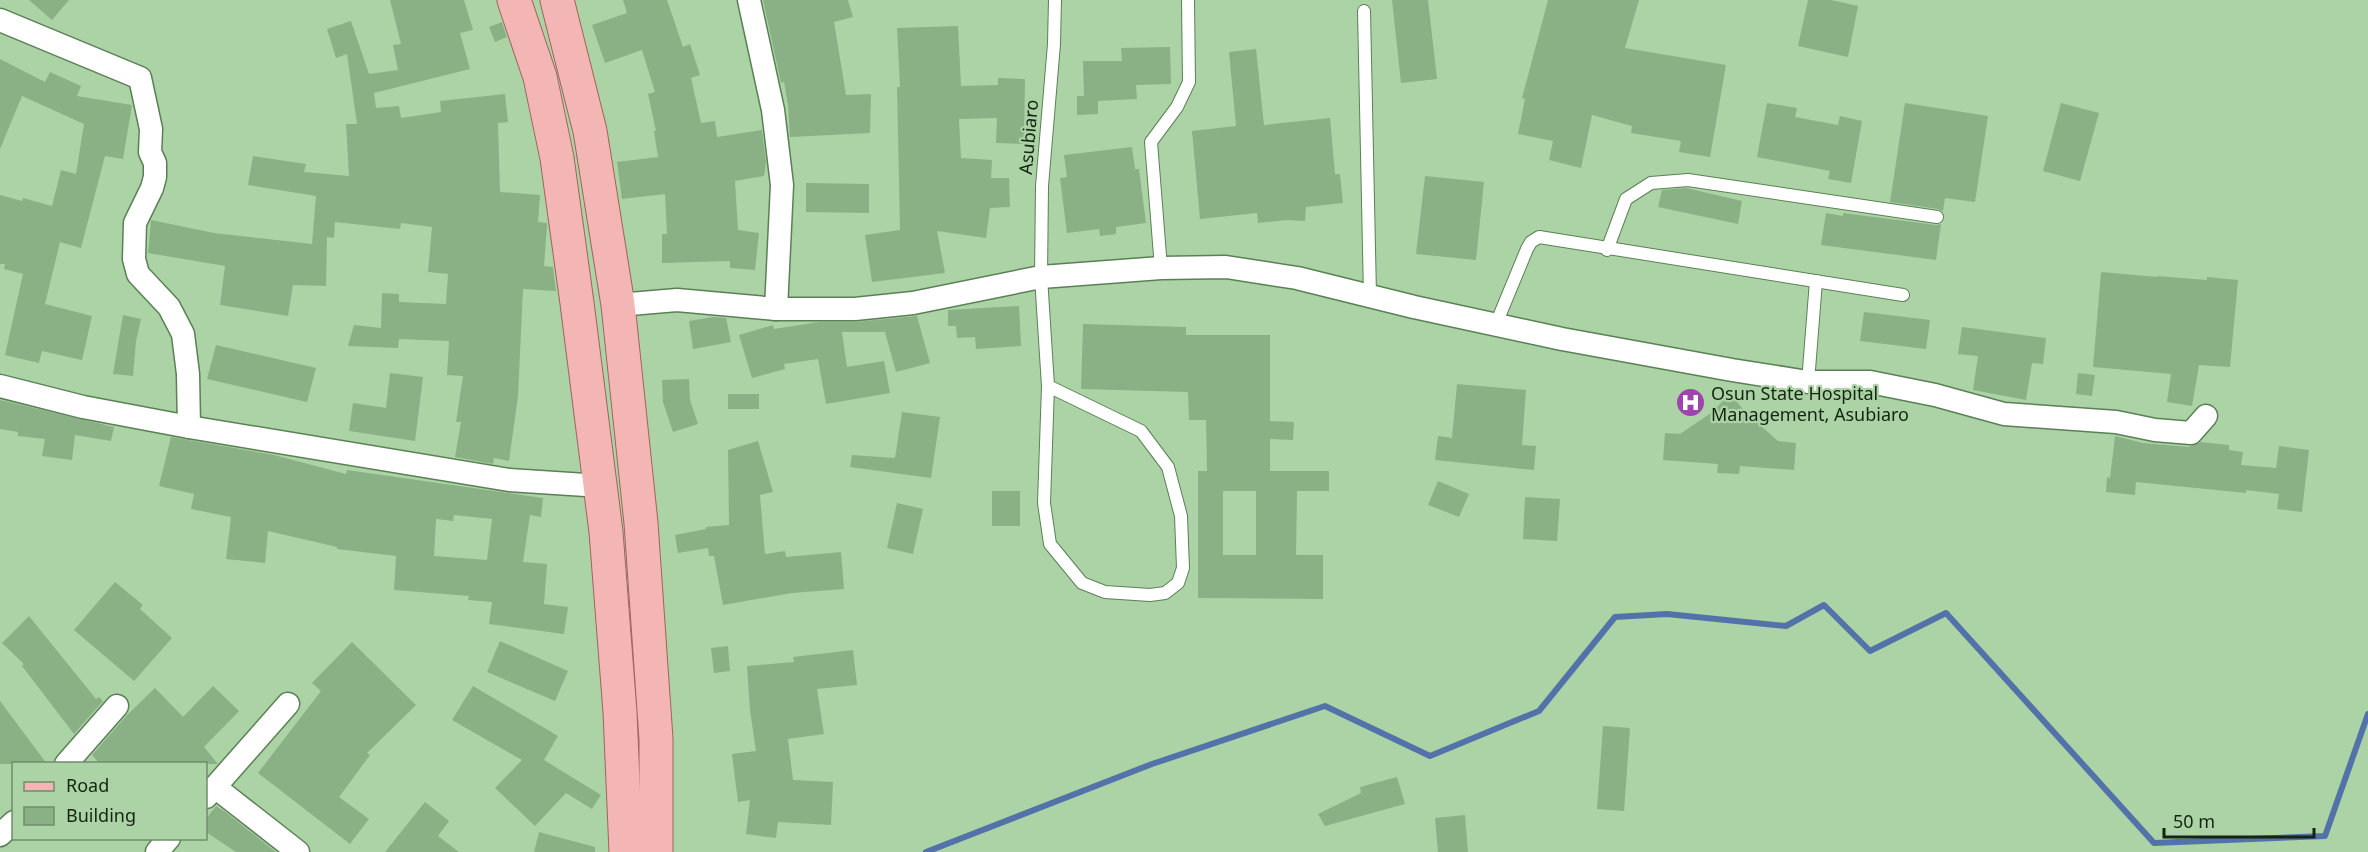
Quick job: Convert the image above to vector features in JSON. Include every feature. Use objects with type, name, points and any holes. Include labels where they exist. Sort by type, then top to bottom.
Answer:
[{"type":"main road","points":[[514,0],[540,77],[557,158],[601,486],[620,712],[641,845]]},
{"type":"main road","points":[[557,0],[590,131],[618,305],[642,534],[656,739],[641,845]]},
{"type":"street","points":[[749,0],[773,110],[782,185],[776,309]]},
{"type":"street","points":[[0,20],[140,78],[151,129],[150,152],[155,163],[152,188],[135,223],[134,259],[138,274],[169,307],[183,334],[188,374],[189,428]]},
{"type":"street","points":[[618,305],[678,300],[776,309],[855,309],[913,303],[1041,277],[1161,268],[1226,267],[1297,278],[1562,339],[1808,382],[1870,382],[1935,395],[2004,414],[2116,422],[2173,433],[2191,433],[2206,416]]},
{"type":"street","points":[[0,386],[82,407],[189,428],[509,480],[601,486]]},
{"type":"street","points":[[288,704],[210,792],[298,852]]},
{"type":"street","points":[[68,762],[117,706]]},
{"type":"street","points":[[0,835],[12,824]]},
{"type":"street","points":[[157,852],[167,840]]},
{"type":"lane","name":"Asubiaro","points":[[1048,386],[1141,431],[1168,467],[1180,516],[1183,568],[1178,583],[1165,593],[1149,595],[1106,592],[1083,583],[1050,544],[1044,503],[1048,386],[1041,277],[1042,186],[1054,44],[1055,0]]},
{"type":"lane","points":[[1161,268],[1151,142],[1177,107],[1189,82],[1188,0]]},
{"type":"lane","points":[[1364,11],[1370,296]]},
{"type":"lane","points":[[1607,250],[1626,199],[1651,183],[1688,180],[1937,217]]},
{"type":"lane","points":[[1496,324],[1531,242],[1539,237],[1607,250],[1903,295]]},
{"type":"lane","points":[[1808,382],[1816,281]]},
{"type":"building","points":[[29,0],[69,0],[52,20]]},
{"type":"building","points":[[390,0],[464,0],[473,30],[460,33],[470,69],[374,93],[376,108],[399,106],[401,118],[441,112],[440,101],[505,94],[508,122],[498,123],[500,192],[540,195],[538,222],[547,223],[544,266],[553,267],[556,291],[523,289],[518,396],[509,461],[494,458],[493,464],[455,457],[461,422],[456,422],[463,376],[447,375],[449,341],[399,339],[398,348],[348,346],[354,325],[381,328],[382,293],[399,294],[399,302],[446,304],[448,274],[428,272],[432,227],[401,223],[400,229],[335,222],[334,238],[327,237],[326,286],[293,285],[288,316],[220,305],[225,266],[148,253],[151,220],[214,233],[312,244],[316,196],[248,185],[253,156],[306,164],[304,172],[349,176],[346,124],[357,124],[347,54],[336,58],[327,29],[351,21],[369,74],[398,70],[393,45],[401,44]]},
{"type":"building","points":[[623,0],[667,0],[683,47],[690,44],[700,75],[691,78],[701,123],[715,121],[717,137],[762,130],[766,162],[764,176],[735,181],[738,230],[759,233],[755,270],[730,268],[730,261],[662,263],[662,234],[667,234],[665,194],[622,199],[617,162],[658,157],[654,131],[656,131],[648,94],[655,92],[642,50],[605,63],[592,25],[627,13]]},
{"type":"building","points":[[763,0],[848,0],[853,17],[834,22],[846,95],[871,94],[870,133],[790,137],[784,82],[781,83]]},
{"type":"building","points":[[1392,0],[1428,0],[1437,79],[1401,83]]},
{"type":"building","points":[[1548,0],[1639,0],[1625,48],[1726,65],[1710,157],[1679,152],[1681,141],[1631,133],[1632,126],[1592,115],[1581,168],[1549,160],[1553,141],[1518,134],[1525,99],[1522,98]]},
{"type":"building","points":[[1808,0],[1831,0],[1858,6],[1848,57],[1798,46]]},
{"type":"building","points":[[502,22],[507,37],[495,42],[489,27]]},
{"type":"building","points":[[958,26],[961,86],[998,85],[998,78],[1025,79],[1024,144],[996,143],[997,118],[959,119],[961,158],[992,160],[991,178],[1009,178],[1010,207],[990,208],[986,238],[937,231],[945,273],[872,282],[865,235],[900,230],[897,87],[900,87],[897,28]]},
{"type":"building","points":[[1170,47],[1171,84],[1136,85],[1137,99],[1098,101],[1098,114],[1077,115],[1077,96],[1084,96],[1083,61],[1122,61],[1121,48]]},
{"type":"building","points":[[1256,49],[1264,125],[1330,118],[1335,174],[1340,174],[1343,203],[1306,207],[1305,221],[1258,223],[1257,213],[1200,219],[1192,131],[1236,126],[1229,52]]},
{"type":"building","points":[[0,59],[45,82],[50,72],[81,86],[77,96],[132,105],[123,159],[105,156],[81,248],[60,242],[45,304],[92,316],[82,360],[42,351],[39,363],[5,355],[23,274],[4,269],[5,264],[0,264],[0,195],[22,201],[23,198],[52,206],[61,170],[76,174],[84,124],[22,96],[0,149]]},
{"type":"building","points":[[1767,103],[1797,108],[1795,117],[1838,125],[1840,116],[1862,121],[1851,183],[1828,179],[1830,171],[1757,157]]},
{"type":"building","points":[[1905,103],[1988,116],[1975,202],[1945,198],[1943,211],[1890,202]]},
{"type":"building","points":[[2061,103],[2099,113],[2080,181],[2043,171]]},
{"type":"building","points":[[1132,147],[1135,169],[1139,169],[1146,223],[1116,227],[1116,234],[1100,236],[1099,229],[1067,233],[1060,178],[1067,177],[1064,155]]},
{"type":"building","points":[[1425,176],[1484,182],[1476,260],[1416,254]]},
{"type":"building","points":[[806,183],[869,184],[869,213],[806,212]]},
{"type":"building","points":[[1686,188],[1742,201],[1738,224],[1658,207],[1662,190]]},
{"type":"building","points":[[1826,213],[1941,224],[1936,260],[1821,245]]},
{"type":"building","points":[[2101,272],[2207,280],[2207,277],[2238,280],[2230,367],[2199,365],[2192,406],[2167,402],[2171,374],[2093,367]]},
{"type":"building","points":[[1019,306],[1021,346],[976,349],[975,337],[957,338],[956,326],[948,326],[948,310]]},
{"type":"building","points":[[1864,312],[1930,320],[1926,349],[1860,341]]},
{"type":"building","points":[[123,315],[141,319],[136,341],[133,376],[113,374]]},
{"type":"building","points":[[917,316],[930,363],[896,372],[885,332],[842,332],[847,367],[884,361],[890,393],[826,404],[818,359],[784,364],[785,369],[752,378],[739,335],[773,325],[774,329],[819,322],[856,322]]},
{"type":"building","points":[[713,317],[726,318],[731,342],[693,349],[689,321]]},
{"type":"building","points":[[1083,324],[1186,327],[1186,335],[1270,335],[1270,421],[1294,422],[1293,440],[1270,439],[1270,471],[1329,471],[1329,491],[1297,491],[1296,555],[1323,555],[1323,599],[1198,598],[1198,471],[1207,471],[1206,420],[1189,420],[1188,392],[1081,389]],"holes":[[[1223,491],[1256,491],[1256,555],[1223,555]]]},
{"type":"building","points":[[1962,327],[2046,338],[2043,364],[2032,363],[2026,400],[1973,390],[1978,356],[1958,354]]},
{"type":"building","points":[[216,345],[316,368],[307,402],[207,379]]},
{"type":"building","points":[[390,373],[423,377],[415,441],[349,431],[353,403],[386,408]]},
{"type":"building","points":[[2078,373],[2095,375],[2092,396],[2076,394]]},
{"type":"building","points":[[689,379],[690,400],[698,424],[673,432],[663,402],[662,380]]},
{"type":"building","points":[[1457,384],[1526,390],[1522,445],[1536,446],[1534,470],[1435,460],[1438,436],[1452,438]]},
{"type":"building","points":[[728,394],[759,394],[759,409],[728,409]]},
{"type":"building","points":[[1734,397],[1744,411],[1778,441],[1796,443],[1794,470],[1740,466],[1739,474],[1717,473],[1718,464],[1663,460],[1665,433],[1680,434],[1711,413],[1723,401]]},
{"type":"building","points":[[0,400],[114,427],[111,441],[75,435],[72,460],[42,456],[45,439],[18,436],[18,432],[0,429]]},
{"type":"building","points":[[902,412],[940,417],[931,478],[850,467],[852,455],[895,458]]},
{"type":"building","points":[[2115,436],[2143,443],[2189,447],[2201,442],[2229,445],[2229,450],[2243,452],[2241,465],[2276,468],[2279,446],[2309,450],[2302,512],[2277,509],[2279,494],[2246,490],[2246,493],[2136,482],[2135,495],[2106,492]]},
{"type":"building","points":[[171,437],[274,455],[346,474],[347,470],[543,498],[541,517],[530,515],[523,562],[547,564],[544,604],[568,607],[564,634],[489,624],[492,602],[468,600],[469,596],[394,590],[396,556],[337,549],[337,547],[268,531],[265,563],[226,559],[231,517],[191,509],[194,494],[159,486]],"holes":[[[454,515],[492,519],[487,560],[434,556],[436,519],[453,521]]]},
{"type":"building","points":[[758,441],[773,492],[760,495],[765,554],[785,551],[786,557],[841,552],[844,589],[792,593],[723,605],[714,556],[709,556],[708,548],[678,553],[675,535],[706,529],[706,527],[729,525],[728,450]]},
{"type":"building","points":[[1438,481],[1469,494],[1459,517],[1428,505]]},
{"type":"building","points":[[992,491],[1020,491],[1020,526],[992,526]]},
{"type":"building","points":[[1525,497],[1560,499],[1557,541],[1523,539]]},
{"type":"building","points":[[897,503],[923,509],[913,554],[887,548]]},
{"type":"building","points":[[115,582],[143,605],[140,609],[172,638],[134,681],[74,630]]},
{"type":"building","points":[[29,616],[96,699],[99,697],[103,701],[74,734],[22,666],[24,664],[2,643]]},
{"type":"building","points":[[500,641],[568,671],[555,701],[487,672]]},
{"type":"building","points":[[352,642],[416,705],[367,753],[370,755],[339,797],[369,819],[350,844],[258,773],[321,691],[312,683]]},
{"type":"building","points":[[728,646],[730,671],[714,673],[711,648]]},
{"type":"building","points":[[853,650],[857,685],[817,689],[824,734],[788,739],[793,780],[833,782],[831,825],[778,822],[776,838],[746,834],[750,800],[738,802],[732,754],[756,751],[747,666],[794,662],[793,657]]},
{"type":"building","points":[[213,686],[239,711],[204,747],[218,764],[207,764],[207,762],[98,762],[92,755],[128,714],[155,688],[183,717]]},
{"type":"building","points":[[473,686],[558,736],[544,760],[601,795],[592,809],[566,793],[535,826],[495,788],[522,760],[452,720]]},
{"type":"building","points":[[0,701],[46,762],[0,764]]},
{"type":"building","points":[[1603,726],[1630,728],[1624,811],[1597,809]]},
{"type":"building","points":[[1397,777],[1405,804],[1325,826],[1318,814],[1361,793],[1360,787]]},
{"type":"building","points":[[425,802],[449,821],[438,836],[459,852],[385,852]]},
{"type":"building","points":[[216,806],[276,852],[236,852],[207,833],[207,818]]},
{"type":"building","points":[[1465,815],[1468,852],[1438,852],[1435,818]]},
{"type":"building","points":[[539,832],[595,847],[595,852],[534,852]]},
{"type":"waterway","points":[[926,852],[1152,764],[1325,706],[1430,756],[1539,711],[1615,617],[1667,614],[1786,626],[1824,605],[1870,651],[1946,613],[2154,843],[2325,836],[2368,714]]},
{"type":"place","name":"Osun State Hospital Management, Asubiaro","points":[[1690,403]]}]
